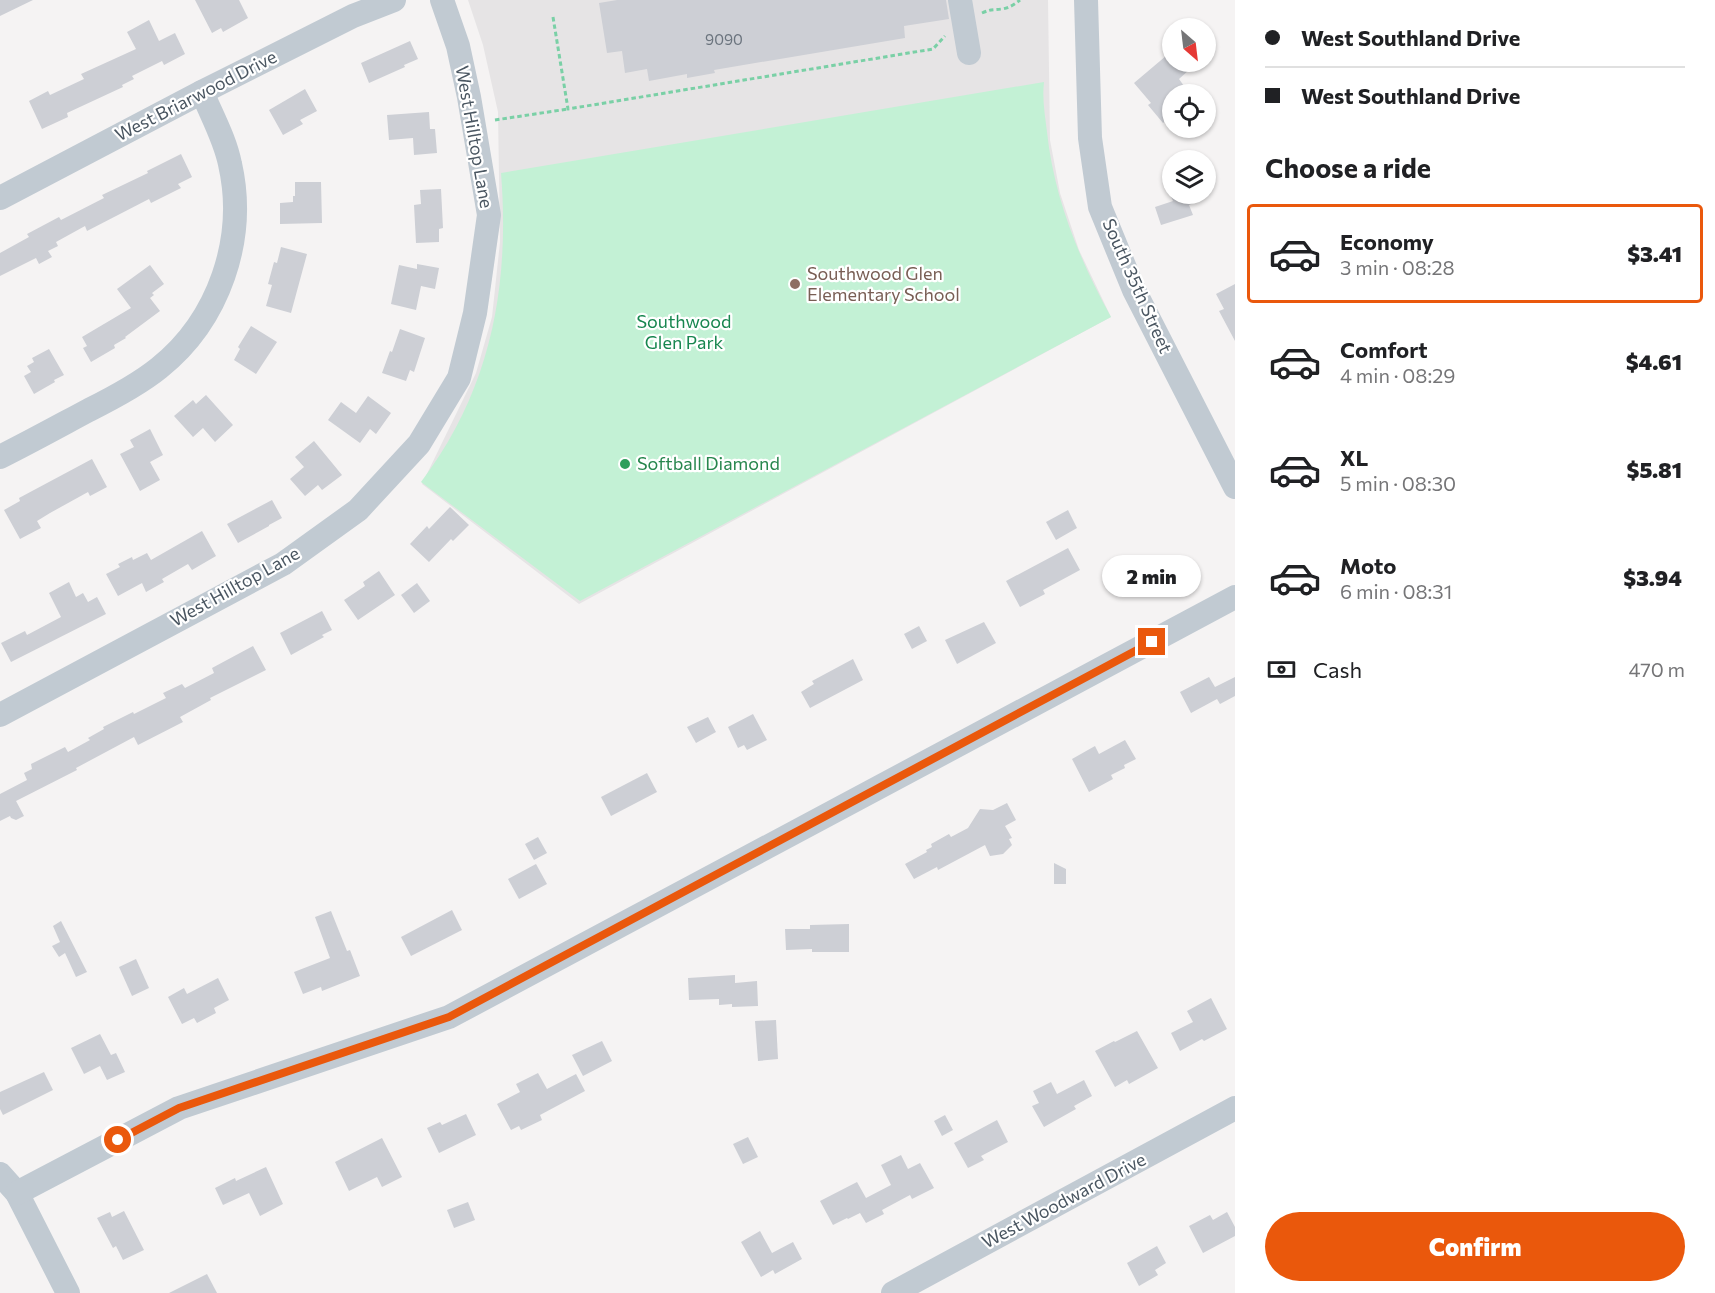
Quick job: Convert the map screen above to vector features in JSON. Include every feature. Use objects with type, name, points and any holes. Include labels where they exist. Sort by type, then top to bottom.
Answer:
[{"type":"street","name":"West Briarwood Drive","points":[[0,198],[353,16],[394,0]]},
{"type":"street","name":"West Hilltop Lane","points":[[0,715],[283,564],[358,510],[419,444],[459,378],[475,313],[489,216],[458,46],[442,0]]},
{"type":"street","points":[[960,0],[969,53]]},
{"type":"street","name":"South 35th Street","points":[[1086,0],[1090,138],[1100,207],[1134,290],[1235,487]]},
{"type":"street","points":[[0,457],[127,390],[160,368],[186,342],[209,308],[220,288],[229,259],[235,225],[235,202],[230,164],[223,138],[202,92]]},
{"type":"street","points":[[17,1193],[179,1108],[449,1017],[1235,597]]},
{"type":"street","name":"West Woodward Drive","points":[[893,1293],[1235,1108]]},
{"type":"street","points":[[0,1174],[17,1193],[68,1293]]},
{"type":"path","points":[[993,8],[1002,9],[1020,0]]},
{"type":"path","points":[[553,17],[568,109]]},
{"type":"path","points":[[495,120],[933,49],[946,34]]},
{"type":"shaded area","name":"Southwood Glen Park","points":[[468,0],[1048,0],[1050,140],[1060,193],[1079,250],[1111,317],[579,604],[422,484],[476,373],[492,317],[500,242],[498,112],[483,45]]},
{"type":"green space","name":"Southwood Glen Park","points":[[1044,82],[1044,107],[1055,181],[1088,273],[1111,317],[580,601],[421,482],[445,447],[464,411],[491,335],[502,256],[501,173]]},
{"type":"building","points":[[0,0],[33,0],[0,16]]},
{"type":"building","points":[[195,0],[239,0],[248,18],[223,32],[221,28],[212,33]]},
{"type":"building","points":[[617,0],[946,0],[949,19],[904,26],[905,38],[714,70],[715,73],[687,78],[687,74],[649,81],[647,69],[625,73],[622,51],[607,53],[599,3]]},
{"type":"building","points":[[149,20],[159,41],[175,33],[185,54],[164,65],[162,61],[132,76],[134,79],[122,85],[123,87],[67,113],[68,117],[42,129],[29,101],[48,91],[50,95],[84,79],[81,74],[136,49],[127,32]]},
{"type":"building","points":[[410,41],[418,59],[369,83],[361,63]]},
{"type":"building","points":[[1162,59],[1162,72],[1187,72],[1179,79],[1183,84],[1162,84],[1162,122],[1148,105],[1151,103],[1134,83]]},
{"type":"building","points":[[305,89],[317,111],[300,120],[303,124],[283,135],[269,110]]},
{"type":"building","points":[[429,112],[430,129],[435,129],[437,153],[414,155],[413,138],[389,140],[387,115]]},
{"type":"building","points":[[181,154],[192,177],[178,184],[181,188],[151,203],[149,199],[87,231],[85,226],[56,242],[58,246],[48,251],[52,257],[39,264],[36,258],[0,276],[0,253],[29,237],[27,234],[59,217],[61,220],[104,198],[102,195]]},
{"type":"building","points":[[295,182],[321,182],[322,223],[280,224],[280,203],[293,202]]},
{"type":"building","points":[[441,189],[443,228],[439,229],[439,242],[416,243],[414,205],[421,204],[420,190]]},
{"type":"building","points":[[1164,204],[1191,204],[1189,205],[1193,215],[1161,225],[1155,207]]},
{"type":"building","points":[[281,247],[307,254],[291,313],[266,306],[272,285],[268,284]]},
{"type":"building","points":[[417,264],[439,268],[435,289],[421,286],[416,310],[391,304],[399,265],[417,269]]},
{"type":"building","points":[[150,265],[164,284],[152,293],[154,295],[150,298],[160,311],[114,345],[115,348],[91,362],[83,348],[87,346],[82,337],[131,308],[117,289]]},
{"type":"building","points":[[1235,284],[1235,341],[1219,311],[1224,309],[1216,294]]},
{"type":"building","points":[[251,326],[277,342],[256,374],[234,360],[240,349],[238,347]]},
{"type":"building","points":[[400,329],[425,338],[414,372],[410,370],[406,381],[382,373]]},
{"type":"building","points":[[49,349],[64,375],[34,394],[24,376],[31,372],[27,366],[34,362],[32,358]]},
{"type":"building","points":[[206,395],[233,425],[215,442],[203,428],[193,437],[174,416],[193,400],[196,404]]},
{"type":"building","points":[[368,396],[391,413],[376,434],[370,429],[360,443],[328,420],[341,402],[356,413]]},
{"type":"building","points":[[150,429],[163,455],[150,462],[160,480],[140,491],[120,454],[134,447],[130,440]]},
{"type":"building","points":[[314,441],[342,475],[322,490],[318,485],[305,496],[290,479],[304,467],[295,457]]},
{"type":"building","points":[[92,459],[107,487],[90,496],[88,492],[50,513],[37,521],[41,528],[20,539],[4,510],[20,501],[19,498]]},
{"type":"building","points":[[272,500],[282,518],[238,543],[227,524]]},
{"type":"building","points":[[450,507],[469,525],[453,541],[451,539],[429,562],[410,544],[427,526],[429,529]]},
{"type":"building","points":[[1068,510],[1077,528],[1056,540],[1046,522]]},
{"type":"building","points":[[202,531],[216,556],[192,570],[188,564],[162,579],[164,582],[146,592],[142,583],[118,596],[106,574],[120,567],[118,564],[147,553],[151,560]]},
{"type":"building","points":[[1068,548],[1080,570],[1043,590],[1045,594],[1020,607],[1006,581]]},
{"type":"building","points":[[379,571],[395,595],[358,620],[344,600],[365,586],[363,582]]},
{"type":"building","points":[[69,582],[76,597],[83,593],[88,602],[97,597],[106,614],[11,662],[1,643],[25,631],[27,635],[61,617],[49,593]]},
{"type":"building","points":[[417,583],[430,601],[414,613],[401,595]]},
{"type":"building","points":[[322,611],[332,630],[322,635],[324,637],[291,655],[280,633]]},
{"type":"building","points":[[984,622],[996,643],[957,664],[945,640]]},
{"type":"building","points":[[919,626],[927,641],[912,649],[904,634]]},
{"type":"building","points":[[253,646],[266,670],[210,698],[211,700],[180,717],[183,722],[138,745],[134,737],[76,768],[77,770],[16,801],[24,816],[16,820],[10,816],[0,821],[0,794],[27,780],[24,773],[32,769],[31,764],[65,747],[68,752],[90,740],[88,738],[104,729],[103,727],[166,698],[163,693],[182,684],[185,688],[214,673],[212,668]]},
{"type":"building","points":[[853,659],[863,680],[810,708],[801,692],[814,684],[812,681]]},
{"type":"building","points":[[1209,677],[1215,687],[1235,677],[1235,696],[1220,704],[1217,699],[1191,713],[1180,692]]},
{"type":"building","points":[[753,714],[767,740],[747,750],[744,745],[738,748],[728,727]]},
{"type":"building","points":[[708,717],[716,732],[696,743],[687,727]]},
{"type":"building","points":[[1125,740],[1136,759],[1111,775],[1113,779],[1089,792],[1072,759],[1095,746],[1099,754]]},
{"type":"building","points":[[647,773],[657,792],[611,816],[601,797]]},
{"type":"building","points":[[1007,803],[1016,820],[1005,826],[1012,838],[1009,839],[1012,845],[1003,854],[990,856],[985,845],[938,870],[937,867],[914,879],[905,864],[927,852],[926,850],[932,847],[931,844],[949,834],[951,837],[968,828],[980,809],[993,810]]},
{"type":"building","points":[[538,837],[547,853],[534,860],[525,844]]},
{"type":"building","points":[[1054,863],[1066,869],[1066,884],[1054,884]]},
{"type":"building","points":[[536,864],[547,884],[519,899],[508,879]]},
{"type":"building","points":[[452,910],[462,930],[411,956],[401,937]]},
{"type":"building","points":[[331,911],[360,976],[322,991],[321,987],[303,994],[294,972],[330,958],[315,917]]},
{"type":"building","points":[[61,921],[87,972],[76,977],[65,953],[59,957],[52,946],[60,942],[53,926]]},
{"type":"building","points":[[849,924],[849,952],[812,952],[812,949],[786,950],[785,929],[810,929],[810,925]]},
{"type":"building","points":[[136,959],[149,988],[132,996],[119,967]]},
{"type":"building","points":[[735,975],[735,983],[757,981],[758,1006],[719,1005],[719,999],[689,1000],[688,978]]},
{"type":"building","points":[[218,978],[229,1000],[214,1008],[216,1013],[197,1023],[194,1018],[182,1024],[168,997],[184,988],[187,994]]},
{"type":"building","points":[[1211,998],[1227,1029],[1180,1051],[1171,1033],[1193,1022],[1187,1011]]},
{"type":"building","points":[[776,1020],[778,1059],[758,1061],[755,1021]]},
{"type":"building","points":[[1137,1031],[1158,1068],[1129,1084],[1127,1080],[1115,1087],[1095,1051]]},
{"type":"building","points":[[100,1034],[111,1055],[116,1053],[125,1072],[107,1080],[100,1066],[84,1074],[71,1048]]},
{"type":"building","points":[[602,1041],[612,1061],[583,1076],[572,1055]]},
{"type":"building","points":[[44,1072],[53,1090],[3,1115],[0,1109],[0,1092]]},
{"type":"building","points":[[538,1073],[547,1089],[576,1074],[585,1091],[540,1115],[542,1120],[521,1130],[519,1126],[511,1130],[497,1104],[520,1092],[516,1084]]},
{"type":"building","points":[[1084,1080],[1092,1096],[1074,1106],[1076,1109],[1044,1127],[1032,1106],[1039,1103],[1033,1091],[1051,1082],[1057,1094]]},
{"type":"building","points":[[466,1114],[476,1135],[439,1153],[427,1128],[440,1122],[442,1125]]},
{"type":"building","points":[[945,1115],[953,1130],[942,1136],[934,1121]]},
{"type":"building","points":[[997,1120],[1008,1142],[981,1156],[984,1160],[968,1168],[954,1143]]},
{"type":"building","points":[[748,1137],[758,1157],[743,1164],[733,1144]]},
{"type":"building","points":[[382,1138],[402,1177],[382,1187],[377,1177],[349,1191],[335,1162]]},
{"type":"building","points":[[901,1155],[908,1169],[920,1163],[934,1188],[912,1199],[910,1195],[882,1210],[884,1214],[866,1223],[860,1213],[833,1225],[820,1201],[857,1182],[866,1198],[891,1185],[881,1165]]},
{"type":"building","points":[[266,1167],[283,1204],[260,1216],[249,1193],[223,1205],[215,1188]]},
{"type":"building","points":[[468,1202],[475,1220],[454,1228],[447,1210]]},
{"type":"building","points":[[124,1211],[144,1250],[123,1260],[116,1246],[113,1248],[97,1218],[110,1212],[112,1217]]},
{"type":"building","points":[[1227,1212],[1235,1227],[1235,1236],[1203,1253],[1189,1226],[1210,1215],[1213,1220]]},
{"type":"building","points":[[760,1231],[772,1253],[793,1242],[802,1259],[775,1274],[773,1270],[761,1277],[741,1242]]},
{"type":"building","points":[[1157,1246],[1166,1263],[1155,1270],[1158,1275],[1139,1286],[1127,1263]]},
{"type":"building","points":[[207,1274],[217,1293],[169,1293]]},
{"type":"place","name":"Southwood Glen Elementary School","points":[[795,284]]},
{"type":"place","name":"Softball Diamond","points":[[625,464]]},
{"type":"route","points":[[118,1140],[179,1108],[449,1017],[1152,642]]}]
